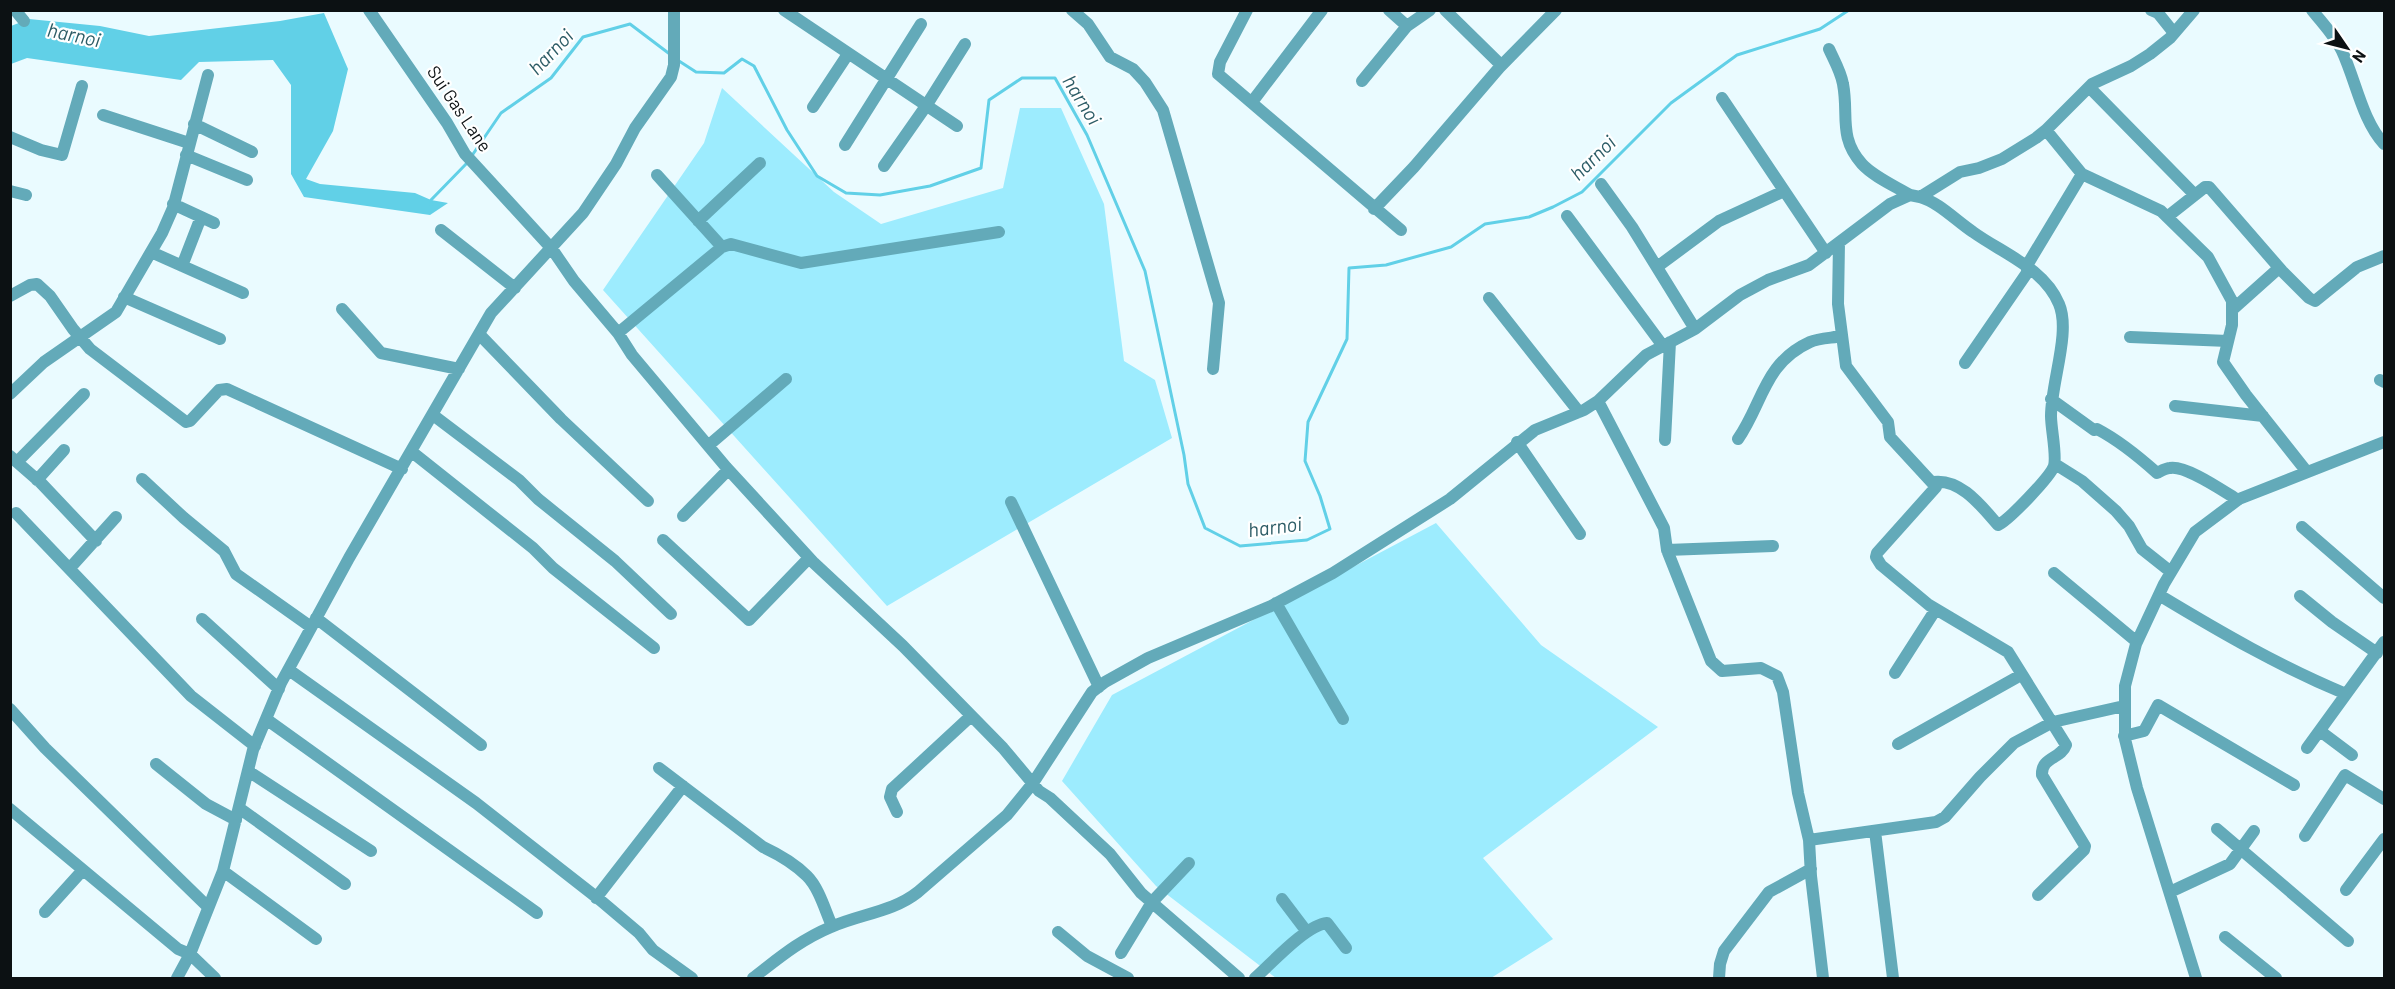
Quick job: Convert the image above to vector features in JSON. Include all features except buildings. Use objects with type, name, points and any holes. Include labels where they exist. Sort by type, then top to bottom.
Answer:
[{"type":"street","points":[[15,10],[24,21]]},
{"type":"street","name":"Sui Gas Lane","points":[[369,10],[447,123],[465,154],[552,249],[574,281],[618,333],[632,355],[728,470],[809,558],[903,646],[971,716],[1039,791],[1050,798],[1110,854],[1141,893],[1239,978]]},
{"type":"street","points":[[177,978],[190,954],[223,871],[255,746],[279,689],[313,622],[491,313],[583,213],[616,164],[635,128],[671,77],[674,65],[674,10]]},
{"type":"street","points":[[1072,10],[1088,24],[1110,57],[1132,69],[1145,82],[1163,110],[1219,303],[1213,369]]},
{"type":"street","points":[[1247,10],[1217,70],[1218,74],[1401,230]]},
{"type":"street","points":[[1252,102],[1322,10]]},
{"type":"street","points":[[1389,10],[1407,26]]},
{"type":"street","points":[[1362,81],[1407,26],[1430,10]]},
{"type":"street","points":[[1444,10],[1501,65]]},
{"type":"street","points":[[1374,209],[1414,167],[1501,65],[1556,10]]},
{"type":"street","points":[[2151,10],[2158,13],[2174,33]]},
{"type":"street","points":[[753,978],[781,955],[832,926],[906,901],[1007,815],[1033,783],[1092,692],[1116,675],[1148,658],[1276,603],[1333,573],[1450,499],[1517,442],[1535,430],[1579,412],[1598,401],[1646,355],[1695,329],[1740,295],[1768,280],[1809,265],[1890,204],[1915,196],[1960,172],[2002,159],[2046,130],[2089,87],[2141,60],[2174,33],[2194,10]]},
{"type":"street","points":[[2312,10],[2336,39],[2366,114],[2379,138],[2385,144]]},
{"type":"street","points":[[786,11],[957,126]]},
{"type":"street","points":[[845,145],[921,24]]},
{"type":"street","points":[[884,166],[926,106],[964,44]]},
{"type":"street","points":[[1829,49],[1843,82],[1846,110],[1844,130],[1863,165],[1915,196],[1934,201],[1969,230],[2015,257],[2051,289],[2060,306],[2063,340],[2051,399],[2055,464],[2048,477],[2000,525],[1971,495],[1954,486],[1939,481],[1933,482]]},
{"type":"street","points":[[813,107],[848,54]]},
{"type":"street","points":[[10,394],[44,362],[116,312],[162,233],[173,204],[208,75]]},
{"type":"street","points":[[10,137],[41,150],[62,154],[82,86]]},
{"type":"street","points":[[2089,87],[2194,195]]},
{"type":"street","points":[[1722,98],[1826,253]]},
{"type":"street","points":[[103,115],[187,149],[247,180]]},
{"type":"street","points":[[194,124],[252,152]]},
{"type":"street","points":[[2046,130],[2082,174],[2151,206],[2167,217],[2208,257],[2232,301],[2232,325],[2223,362],[2307,472]]},
{"type":"street","points":[[698,221],[760,164]]},
{"type":"street","points":[[1965,363],[2028,268],[2082,174]]},
{"type":"street","points":[[657,175],[722,247]]},
{"type":"street","points":[[1601,184],[1632,227],[1695,329]]},
{"type":"street","points":[[2167,217],[2205,187],[2209,187],[2279,268],[2309,298],[2316,301],[2357,267],[2385,256]]},
{"type":"street","points":[[10,190],[26,195]]},
{"type":"street","points":[[1657,267],[1719,221],[1784,190]]},
{"type":"street","points":[[173,204],[214,223]]},
{"type":"street","points":[[1567,216],[1667,344],[1665,440]]},
{"type":"street","points":[[182,266],[201,217]]},
{"type":"street","points":[[441,230],[515,288]]},
{"type":"street","points":[[618,333],[722,247],[731,244],[801,263],[999,232]]},
{"type":"street","points":[[1839,243],[1838,304],[1846,366],[1888,422],[1890,437],[1936,487],[1876,557],[1881,565],[1936,609],[2008,652],[2066,745],[2064,750],[2045,763],[2042,769],[2043,775],[2085,846],[2038,895]]},
{"type":"street","points":[[151,252],[243,293]]},
{"type":"street","points":[[2232,310],[2279,268]]},
{"type":"street","points":[[10,296],[30,285],[37,284],[50,296],[90,349],[186,422],[190,422],[219,390],[227,389],[402,469]]},
{"type":"street","points":[[124,297],[220,339]]},
{"type":"street","points":[[1489,298],[1579,412]]},
{"type":"street","points":[[342,309],[381,353],[459,369]]},
{"type":"street","points":[[479,334],[561,419],[648,501]]},
{"type":"street","points":[[1738,439],[1772,372],[1792,353],[1811,342],[1842,336]]},
{"type":"street","points":[[2130,337],[2228,341]]},
{"type":"street","points":[[709,445],[786,379]]},
{"type":"street","points":[[84,394],[14,459],[96,541]]},
{"type":"street","points":[[2051,399],[2094,430],[2097,429],[2111,436],[2136,453],[2157,473],[2177,468],[2203,479],[2238,500]]},
{"type":"street","points":[[1598,401],[1664,528],[1667,550],[1711,661],[1717,669],[1722,671],[1761,668],[1777,676],[1783,692],[1798,793],[1809,840],[1810,869],[1823,978]]},
{"type":"street","points":[[2175,406],[2263,416]]},
{"type":"street","points":[[433,415],[519,480],[538,499],[615,561],[671,614]]},
{"type":"street","points":[[1517,442],[1580,534]]},
{"type":"street","points":[[2196,978],[2137,788],[2124,736],[2125,686],[2137,642],[2171,572],[2195,532],[2238,500],[2385,442]]},
{"type":"street","points":[[37,480],[64,450]]},
{"type":"street","points":[[412,452],[654,648]]},
{"type":"street","points":[[2055,464],[2082,481],[2116,511],[2129,526],[2142,549],[2171,572]]},
{"type":"street","points":[[683,516],[728,470]]},
{"type":"street","points":[[142,478],[184,518],[224,551],[236,574],[313,622],[482,745]]},
{"type":"street","points":[[1011,502],[1099,687]]},
{"type":"street","points":[[16,513],[191,696],[255,746]]},
{"type":"street","points":[[70,568],[116,518]]},
{"type":"street","points":[[2302,527],[2385,598]]},
{"type":"street","points":[[663,540],[749,620],[809,558]]},
{"type":"street","points":[[1667,550],[1773,546]]},
{"type":"street","points":[[2054,573],[2137,642]]},
{"type":"street","points":[[2160,595],[2242,645],[2302,676],[2346,694]]},
{"type":"street","points":[[2300,596],[2332,622],[2377,653]]},
{"type":"street","points":[[1276,603],[1343,719]]},
{"type":"street","points":[[1895,673],[1936,609]]},
{"type":"street","points":[[202,619],[279,689]]},
{"type":"street","points":[[2307,748],[2385,642]]},
{"type":"street","points":[[289,670],[476,803],[639,933],[653,950],[692,978]]},
{"type":"street","points":[[1898,744],[2021,675]]},
{"type":"street","points":[[2124,736],[2144,731],[2158,705],[2294,785]]},
{"type":"street","points":[[1809,840],[1936,822],[1945,817],[2014,743],[2053,722],[2124,706]]},
{"type":"street","points":[[10,709],[45,748],[208,908]]},
{"type":"street","points":[[897,812],[890,797],[892,789],[971,716]]},
{"type":"street","points":[[266,719],[537,913]]},
{"type":"street","points":[[2320,731],[2352,755]]},
{"type":"street","points":[[156,764],[206,804],[238,814],[345,884]]},
{"type":"street","points":[[659,768],[763,847],[778,854],[806,875],[813,884],[832,926]]},
{"type":"street","points":[[248,771],[371,851]]},
{"type":"street","points":[[2305,836],[2345,775],[2385,799]]},
{"type":"street","points":[[596,898],[683,786]]},
{"type":"street","points":[[10,809],[178,949],[190,954],[215,978]]},
{"type":"street","points":[[2217,829],[2348,940]]},
{"type":"street","points":[[1875,831],[1893,978]]},
{"type":"street","points":[[2170,892],[2230,864],[2254,831]]},
{"type":"street","points":[[2346,890],[2385,839]]},
{"type":"street","points":[[1121,953],[1152,902],[1189,863]]},
{"type":"street","points":[[1719,978],[1724,951],[1769,892],[1810,869]]},
{"type":"street","points":[[45,912],[82,871]]},
{"type":"street","points":[[223,871],[316,939]]},
{"type":"street","points":[[1282,899],[1307,932]]},
{"type":"street","points":[[1255,978],[1307,932],[1323,923],[1327,923],[1346,948]]},
{"type":"street","points":[[1058,932],[1087,956],[1128,978]]},
{"type":"street","points":[[2225,937],[2276,978]]},
{"type":"shaded area","points":[[722,88],[834,192],[881,224],[1003,188],[1020,108],[1061,108],[1104,204],[1124,361],[1155,380],[1172,438],[887,606],[603,290],[704,143]]},
{"type":"shaded area","points":[[1436,523],[1541,645],[1658,727],[1483,858],[1553,939],[1491,978],[1276,978],[1156,886],[1062,781],[1112,695]]},
{"type":"water","points":[[324,13],[348,69],[333,131],[306,179],[320,184],[415,193],[431,200],[448,203],[430,215],[304,197],[291,174],[291,85],[273,60],[199,62],[181,80],[27,58],[11,64],[11,26],[29,19],[100,26],[149,36],[280,21]]},
{"type":"waterway","name":"harnoi","points":[[679,61],[696,72],[724,73],[742,59],[754,66],[787,130],[817,176],[846,193],[880,195],[930,186],[981,168],[989,100],[1022,78],[1055,78],[1087,135],[1145,271],[1184,455],[1188,484],[1205,528],[1240,546],[1307,540],[1330,529],[1320,496],[1305,461],[1308,422],[1347,339],[1349,268],[1386,265],[1451,247],[1485,224],[1529,217],[1553,207],[1582,192],[1671,103],[1737,55],[1820,29],[1849,10]]},
{"type":"waterway","name":"harnoi","points":[[471,157],[501,113],[551,78],[583,37],[630,24],[671,55]]},
{"type":"waterway","name":"harnoi","points":[[431,204],[431,200],[467,163]]}]
